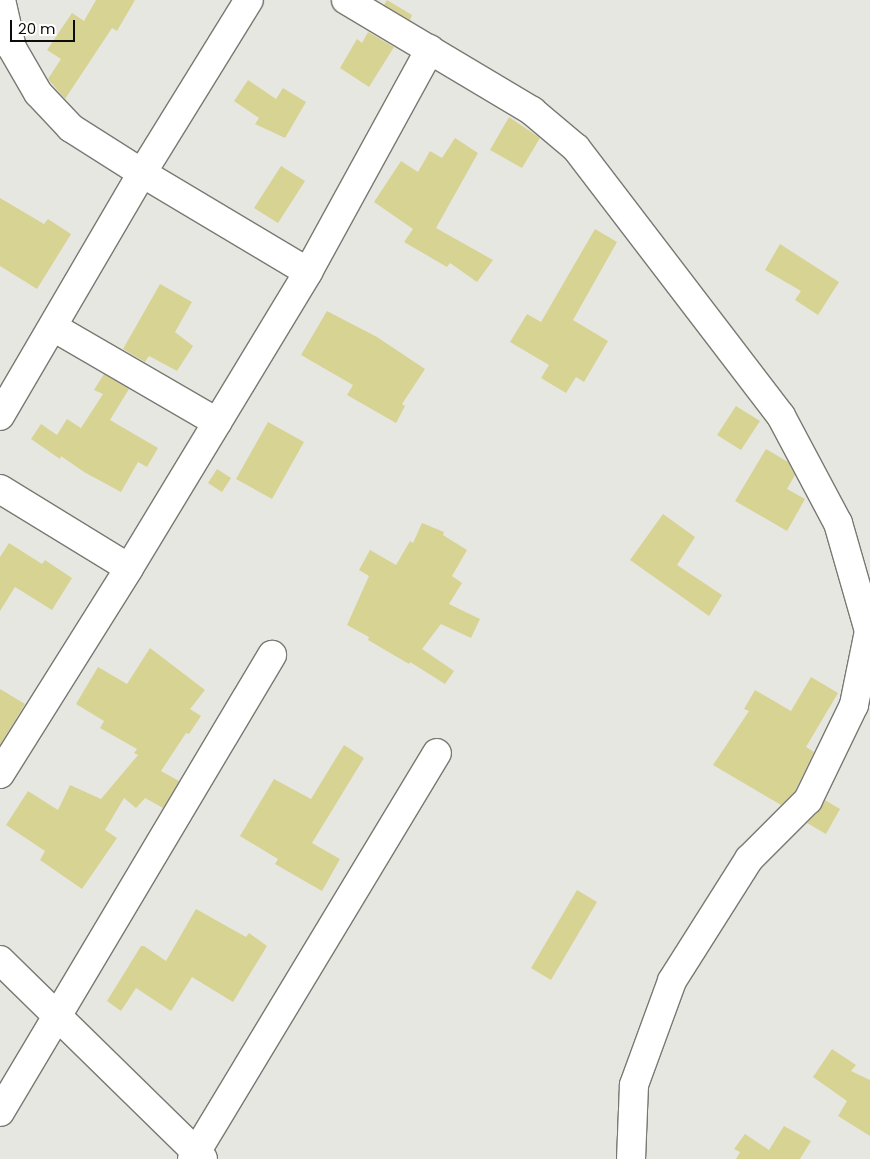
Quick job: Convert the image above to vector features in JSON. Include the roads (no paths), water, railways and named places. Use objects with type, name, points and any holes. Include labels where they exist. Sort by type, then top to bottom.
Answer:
[{"type":"street","points":[[0,0],[12,48],[38,93],[71,128],[142,173],[308,272]]},
{"type":"street","points":[[0,416],[142,173],[249,0]]},
{"type":"street","points":[[346,0],[532,111],[576,148],[781,416],[838,522],[869,631],[854,705],[808,800],[748,859],[672,981],[634,1085],[631,1159]]},
{"type":"street","points":[[0,774],[129,568],[308,272],[430,49]]},
{"type":"street","points":[[53,327],[217,422]]},
{"type":"street","points":[[0,488],[129,568]]},
{"type":"street","points":[[0,1112],[272,655]]},
{"type":"street","points":[[0,960],[58,1015],[197,1157],[437,753]]}]
